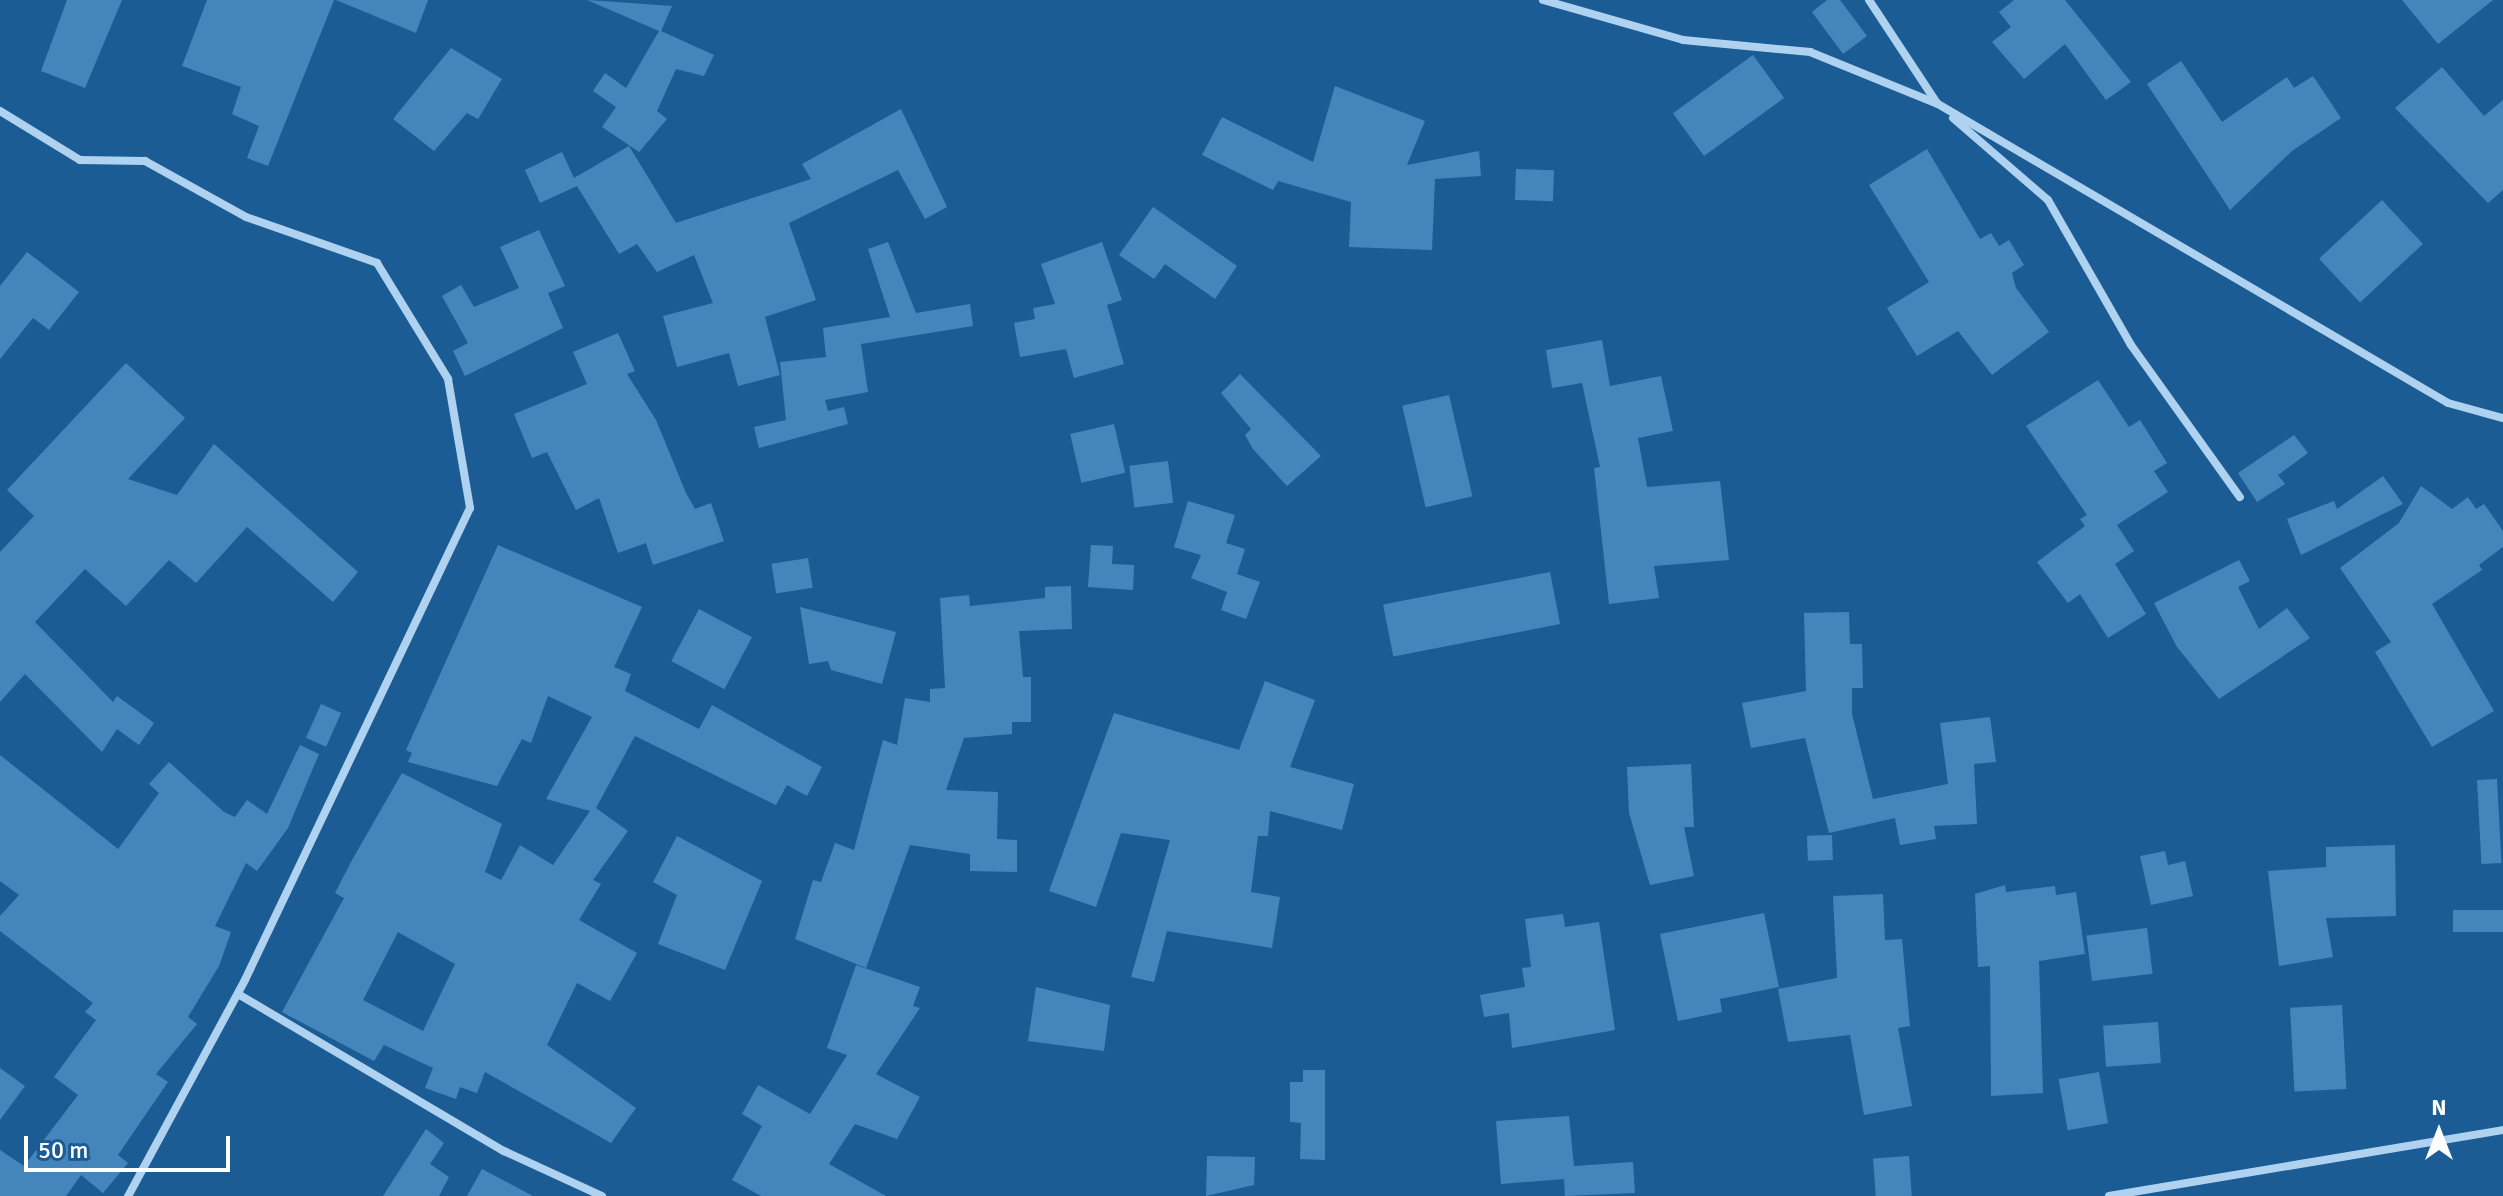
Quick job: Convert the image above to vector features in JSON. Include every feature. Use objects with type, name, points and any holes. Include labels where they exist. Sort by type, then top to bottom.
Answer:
[{"type":"street","points":[[1543,0],[1683,40],[1810,52],[1938,104],[2448,403],[2503,418]]},
{"type":"street","points":[[1869,0],[1938,104],[2048,200],[2131,345],[2240,497]]},
{"type":"street","points":[[0,111],[80,160],[145,161],[246,217],[377,263],[448,379],[470,508],[238,994],[128,1196]]},
{"type":"street","points":[[238,994],[504,1151],[602,1196]]},
{"type":"street","points":[[2109,1196],[2503,1130]]},
{"type":"building","points":[[67,0],[122,0],[85,88],[41,71]]},
{"type":"building","points":[[207,0],[334,0],[268,166],[247,158],[259,126],[232,114],[241,87],[182,66]]},
{"type":"building","points":[[336,0],[428,0],[416,33]]},
{"type":"building","points":[[587,0],[672,6],[661,31],[714,55],[704,76],[676,69],[657,111],[667,119],[639,152],[602,127],[616,107],[593,91],[605,73],[626,88],[659,31]]},
{"type":"building","points":[[1827,0],[1840,0],[1867,36],[1843,54],[1812,12]]},
{"type":"building","points":[[2014,0],[2065,0],[2131,82],[2106,100],[2065,44],[2024,79],[1992,42],[2011,27],[1999,12]]},
{"type":"building","points":[[2402,0],[2493,0],[2438,44]]},
{"type":"building","points":[[451,48],[502,79],[478,119],[467,113],[434,151],[393,119]]},
{"type":"building","points":[[1753,55],[1784,98],[1704,156],[1673,113]]},
{"type":"building","points":[[2181,61],[2222,122],[2287,77],[2294,88],[2313,76],[2341,118],[2292,151],[2230,210],[2147,84]]},
{"type":"building","points":[[2442,67],[2484,116],[2503,100],[2503,190],[2488,203],[2395,108]]},
{"type":"building","points":[[1335,86],[1425,121],[1407,165],[1479,151],[1481,176],[1435,179],[1432,250],[1349,247],[1351,202],[1278,181],[1273,190],[1202,155],[1222,117],[1313,162]]},
{"type":"building","points":[[901,109],[947,207],[925,219],[898,170],[789,223],[816,300],[765,317],[780,375],[738,386],[729,353],[677,367],[663,316],[713,303],[694,255],[657,272],[637,244],[619,254],[577,186],[540,203],[525,170],[562,152],[574,178],[629,146],[676,223],[811,179],[802,164]]},
{"type":"building","points":[[1927,149],[1980,239],[1991,233],[1999,246],[2009,240],[2024,265],[2012,273],[2016,288],[2049,332],[1992,375],[1958,331],[1917,356],[1887,308],[1929,282],[1869,185]]},
{"type":"building","points":[[1516,169],[1554,170],[1553,201],[1515,200]]},
{"type":"building","points":[[2382,200],[2423,244],[2360,303],[2319,259]]},
{"type":"building","points":[[1153,207],[1237,266],[1215,299],[1165,264],[1154,279],[1119,255]]},
{"type":"building","points":[[539,230],[565,286],[548,293],[563,328],[465,376],[453,351],[468,343],[442,296],[461,285],[474,307],[519,288],[500,247]]},
{"type":"building","points":[[888,242],[916,313],[970,304],[973,326],[861,344],[868,392],[825,400],[828,411],[844,407],[848,424],[759,448],[754,427],[786,420],[780,362],[826,357],[823,328],[890,317],[868,249]]},
{"type":"building","points":[[1102,242],[1122,300],[1107,305],[1124,364],[1074,378],[1066,349],[1020,357],[1014,323],[1035,319],[1033,308],[1055,304],[1041,264]]},
{"type":"building","points":[[27,252],[79,292],[49,330],[33,318],[0,359],[0,286]]},
{"type":"building","points":[[618,333],[635,371],[627,374],[656,420],[686,493],[695,509],[711,503],[724,541],[653,565],[646,543],[618,553],[599,498],[576,510],[547,452],[532,458],[514,414],[587,384],[573,352]]},
{"type":"building","points":[[1602,340],[1610,386],[1661,376],[1673,431],[1638,438],[1647,487],[1720,481],[1729,560],[1654,566],[1659,598],[1609,604],[1594,468],[1600,467],[1582,383],[1552,388],[1546,350]]},
{"type":"building","points":[[126,363],[185,418],[128,479],[177,495],[214,444],[358,572],[333,602],[247,527],[196,583],[169,560],[126,606],[85,569],[35,622],[113,702],[117,696],[154,723],[139,745],[117,729],[102,752],[25,674],[0,702],[0,552],[34,516],[7,490]]},
{"type":"building","points":[[1240,374],[1321,456],[1287,486],[1253,449],[1245,435],[1251,429],[1221,393]]},
{"type":"building","points":[[2098,380],[2129,427],[2140,420],[2167,463],[2154,471],[2168,492],[2117,525],[2134,551],[2115,564],[2146,614],[2108,638],[2080,594],[2068,603],[2037,562],[2085,526],[2080,519],[2087,515],[2026,426]]},
{"type":"building","points":[[1449,395],[1472,496],[1426,507],[1402,406]]},
{"type":"building","points":[[1114,424],[1125,473],[1081,483],[1070,434]]},
{"type":"building","points":[[2294,435],[2308,453],[2278,475],[2285,484],[2257,502],[2238,473]]},
{"type":"building","points":[[1168,461],[1173,503],[1134,507],[1129,466]]},
{"type":"building","points":[[2383,476],[2403,504],[2301,555],[2287,519],[2334,501],[2337,509]]},
{"type":"building","points":[[2421,486],[2452,509],[2468,497],[2476,509],[2484,504],[2503,531],[2503,547],[2479,565],[2482,570],[2432,604],[2494,711],[2432,747],[2375,652],[2391,642],[2340,568],[2399,523]]},
{"type":"building","points":[[1188,501],[1235,515],[1226,543],[1245,549],[1237,574],[1260,582],[1246,619],[1221,610],[1227,592],[1191,578],[1201,555],[1174,547]]},
{"type":"building","points":[[498,545],[642,607],[614,667],[631,674],[625,691],[699,729],[712,705],[822,767],[807,796],[787,785],[776,805],[635,736],[596,808],[628,831],[593,880],[601,884],[579,920],[637,953],[610,1001],[577,983],[547,1045],[636,1108],[611,1143],[485,1072],[477,1093],[460,1087],[456,1099],[425,1088],[433,1068],[384,1045],[374,1061],[282,1012],[344,898],[335,893],[402,773],[502,824],[485,872],[501,880],[520,845],[553,865],[590,811],[546,799],[592,717],[548,696],[531,743],[522,739],[497,786],[408,762],[412,753],[406,750]],"holes":[[[398,932],[455,964],[423,1031],[363,1000]]]},
{"type":"building","points":[[1091,545],[1113,546],[1112,564],[1134,565],[1133,590],[1088,587]]},
{"type":"building","points":[[808,558],[813,588],[776,593],[771,564]]},
{"type":"building","points":[[2239,560],[2250,581],[2238,587],[2259,629],[2287,608],[2310,638],[2219,699],[2177,647],[2154,603]]},
{"type":"building","points":[[1550,572],[1560,624],[1393,656],[1383,604]]},
{"type":"building","points":[[1071,586],[1072,629],[1019,631],[1023,677],[1031,677],[1031,722],[1012,722],[1012,734],[964,738],[946,790],[998,792],[997,839],[1017,840],[1017,872],[970,871],[970,854],[910,845],[866,968],[795,939],[813,880],[821,882],[835,843],[854,850],[883,740],[897,745],[905,698],[930,702],[930,689],[945,688],[940,598],[969,595],[970,606],[1045,598],[1045,587]]},
{"type":"building","points":[[800,607],[896,632],[882,684],[831,670],[828,661],[809,664]]},
{"type":"building","points":[[699,609],[752,637],[724,689],[671,661]]},
{"type":"building","points":[[1849,612],[1850,644],[1862,644],[1863,688],[1852,688],[1852,714],[1873,799],[1948,784],[1940,723],[1990,717],[1996,762],[1974,764],[1977,824],[1934,826],[1936,839],[1900,845],[1895,818],[1829,833],[1805,738],[1751,748],[1742,703],[1806,691],[1804,613]]},
{"type":"building","points":[[1265,681],[1315,700],[1290,767],[1354,784],[1342,830],[1270,811],[1268,836],[1258,836],[1251,892],[1280,897],[1272,948],[1167,931],[1154,982],[1131,977],[1170,840],[1121,833],[1096,907],[1049,891],[1114,713],[1239,750]]},
{"type":"building","points":[[321,704],[341,713],[326,747],[306,738]]},
{"type":"building","points":[[300,745],[319,754],[288,828],[257,871],[246,863],[215,926],[231,932],[219,966],[188,1017],[197,1024],[156,1074],[168,1082],[118,1155],[128,1163],[103,1193],[81,1175],[66,1196],[0,1196],[0,1150],[24,1166],[78,1095],[54,1077],[96,1020],[85,1012],[93,1003],[0,931],[0,916],[19,895],[0,881],[0,755],[118,849],[159,793],[149,784],[169,762],[224,812],[235,817],[247,800],[267,814]]},
{"type":"building","points":[[1691,764],[1694,827],[1684,827],[1694,876],[1650,885],[1629,813],[1627,767]]},
{"type":"building","points":[[2497,779],[2501,863],[2481,864],[2477,780]]},
{"type":"building","points":[[1832,835],[1833,860],[1808,861],[1807,836]]},
{"type":"building","points":[[677,836],[762,881],[725,970],[658,944],[677,895],[653,882]]},
{"type":"building","points":[[2395,845],[2396,916],[2326,918],[2333,957],[2279,966],[2268,871],[2326,867],[2326,847]]},
{"type":"building","points":[[2165,851],[2168,865],[2185,861],[2193,896],[2151,905],[2140,856]]},
{"type":"building","points":[[2005,885],[2006,892],[2055,886],[2056,895],[2076,892],[2085,954],[2039,961],[2043,1093],[1991,1096],[1990,966],[1978,967],[1975,894]]},
{"type":"building","points":[[1883,894],[1885,940],[1902,939],[1910,1026],[1898,1028],[1912,1106],[1864,1115],[1850,1035],[1788,1042],[1778,989],[1837,978],[1833,896]]},
{"type":"building","points":[[2453,910],[2503,910],[2503,932],[2453,932]]},
{"type":"building","points":[[1764,913],[1779,987],[1720,999],[1722,1012],[1678,1021],[1660,934]]},
{"type":"building","points":[[1563,914],[1565,927],[1599,922],[1615,1030],[1512,1048],[1509,1013],[1484,1017],[1480,995],[1525,987],[1522,968],[1531,967],[1525,919]]},
{"type":"building","points":[[2147,928],[2153,974],[2092,981],[2086,935]]},
{"type":"building","points":[[856,965],[920,987],[913,1006],[920,1008],[876,1074],[920,1097],[897,1139],[855,1124],[829,1164],[886,1196],[761,1196],[732,1180],[762,1126],[742,1114],[758,1085],[810,1114],[847,1055],[827,1048]]},
{"type":"building","points":[[1036,987],[1110,1005],[1104,1051],[1028,1041]]},
{"type":"building","points":[[2342,1005],[2346,1089],[2294,1092],[2290,1008]]},
{"type":"building","points":[[2158,1022],[2161,1063],[2106,1067],[2103,1026]]},
{"type":"building","points":[[0,1068],[25,1086],[0,1120]]},
{"type":"building","points":[[1303,1070],[1325,1070],[1325,1160],[1300,1159],[1301,1123],[1290,1122],[1290,1082],[1303,1082]]},
{"type":"building","points":[[2099,1072],[2108,1123],[2068,1130],[2059,1079]]},
{"type":"building","points":[[1569,1116],[1574,1166],[1633,1162],[1635,1193],[1565,1196],[1564,1179],[1501,1184],[1496,1121]]},
{"type":"building","points":[[426,1129],[444,1143],[430,1164],[449,1177],[439,1196],[383,1196]]},
{"type":"building","points":[[1207,1156],[1255,1157],[1254,1185],[1206,1196]]},
{"type":"building","points":[[1909,1156],[1912,1196],[1876,1196],[1873,1159]]},
{"type":"building","points":[[482,1169],[533,1196],[467,1196]]}]
